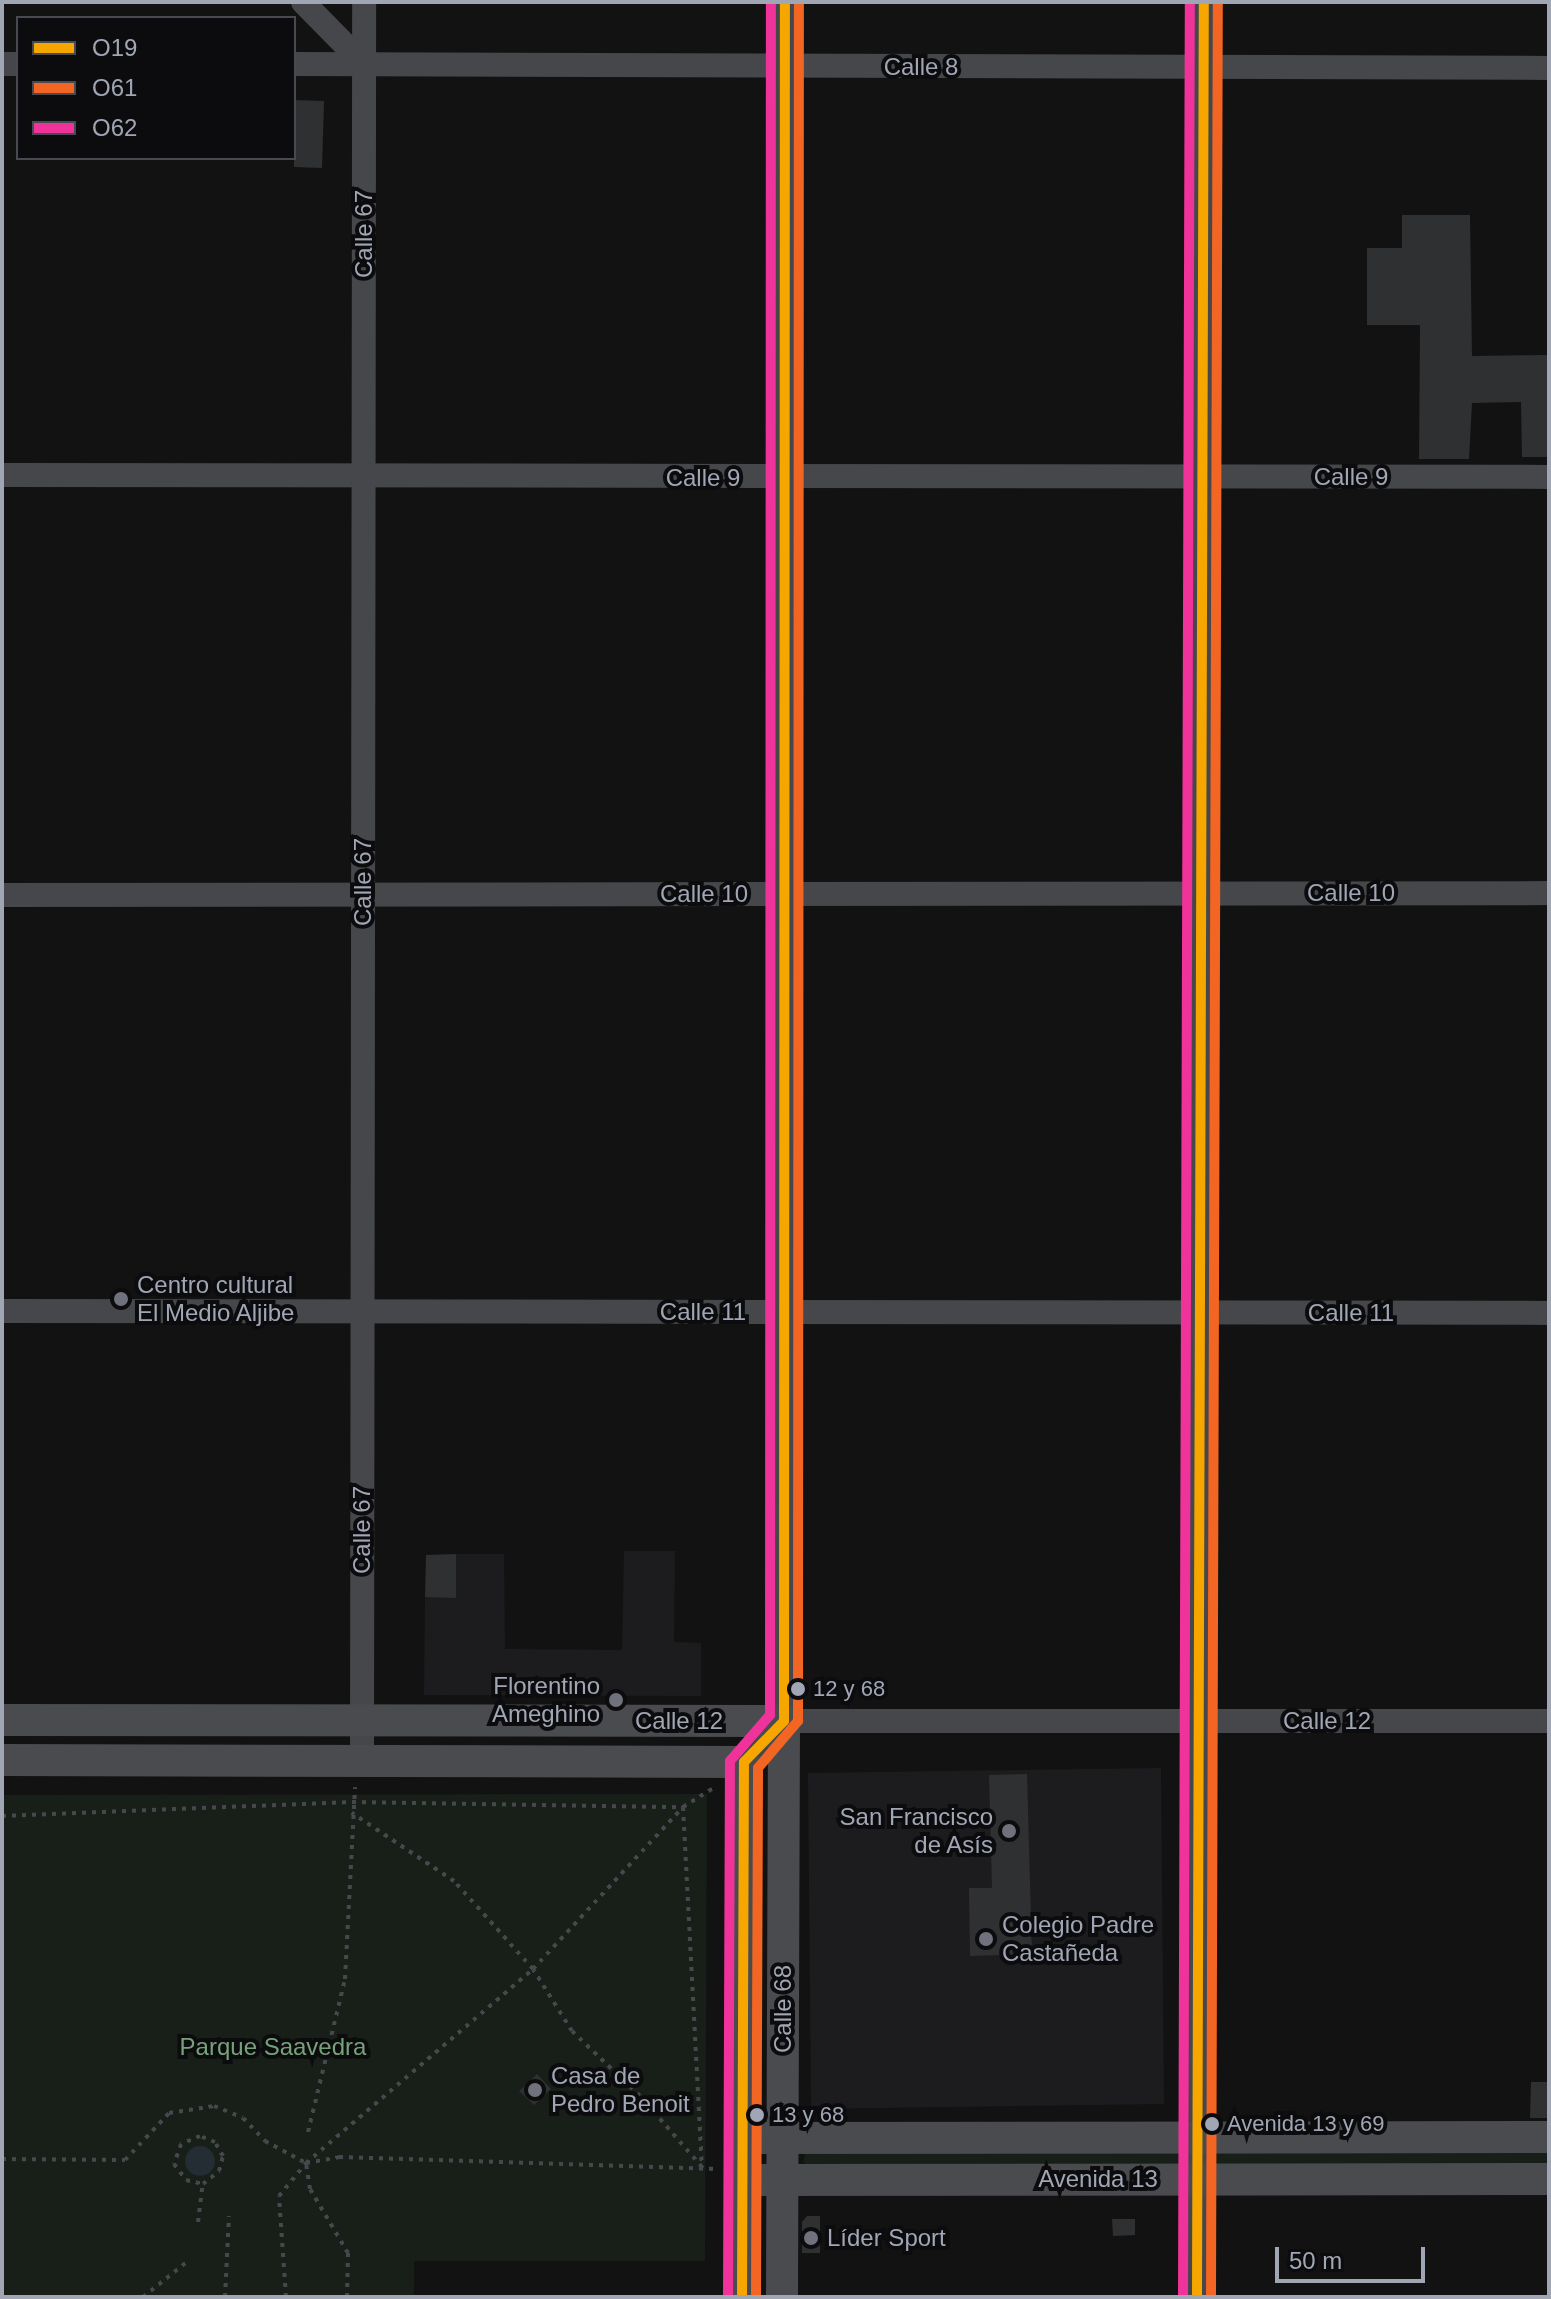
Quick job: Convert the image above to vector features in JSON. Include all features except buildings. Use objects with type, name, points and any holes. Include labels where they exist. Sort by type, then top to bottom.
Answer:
[{"type":"main road","name":"Calle 12","points":[[2,1720],[784,1721]]},
{"type":"main road","name":"Calle 68","points":[[782,2297],[784,1721]]},
{"type":"main road","name":"Calle 12","points":[[2,1760],[360,1770],[744,1762]]},
{"type":"main road","name":"Calle 68","points":[[742,2297],[730,2174],[743,2138],[744,1762]]},
{"type":"main road","name":"Avenida 13","points":[[743,2138],[1549,2137]]},
{"type":"main road","name":"Avenida 13","points":[[730,2174],[782,2180],[1549,2179]]},
{"type":"street","points":[[303,2],[364,64]]},
{"type":"street","name":"Calle 67","points":[[360,1770],[364,2]]},
{"type":"street","name":"Calle 68","points":[[784,1721],[788,478],[785,2]]},
{"type":"street","points":[[1197,2297],[1204,2]]},
{"type":"street","name":"Calle 8","points":[[296,64],[1549,68]]},
{"type":"street","name":"Calle 9","points":[[2,475],[364,478],[1549,477]]},
{"type":"street","name":"Calle 10","points":[[2,895],[1549,893]]},
{"type":"street","name":"Calle 11","points":[[2,1311],[1549,1313]]},
{"type":"street","points":[[744,1762],[784,1721]]},
{"type":"street","name":"Calle 12","points":[[784,1721],[1549,1721]]},
{"type":"path","points":[[308,2132],[345,1979],[352,1802],[360,1770]]},
{"type":"path","points":[[286,2297],[279,2196],[306,2163],[533,1969],[683,1807],[715,1786]]},
{"type":"path","points":[[2,1816],[352,1802],[683,1807]]},
{"type":"path","points":[[683,1807],[702,2167]]},
{"type":"path","points":[[352,1813],[454,1881],[533,1969],[572,2031],[640,2096],[702,2167]]},
{"type":"path","points":[[2,2159],[125,2160],[169,2113],[214,2106],[243,2118],[265,2141],[306,2163],[339,2157],[702,2167],[730,2174]]},
{"type":"path","points":[[198,2222],[203,2184],[219,2171],[223,2156],[215,2142],[200,2136],[181,2144],[174,2164],[186,2180],[203,2184]]},
{"type":"path","points":[[306,2163],[310,2189],[348,2253],[347,2297]]},
{"type":"path","points":[[225,2297],[229,2216]]},
{"type":"path","points":[[143,2297],[188,2261]]},
{"type":"shaded area","points":[[624,1551],[675,1551],[674,1642],[701,1643],[701,1696],[424,1695],[425,1597],[456,1597],[456,1554],[504,1554],[505,1649],[622,1650]]},
{"type":"shaded area","name":"Colegio Padre Castañeda","points":[[1161,1768],[1164,2104],[811,2109],[808,1773]]},
{"type":"shaded area","points":[[200,2146],[211,2150],[215,2161],[211,2172],[200,2176],[189,2172],[185,2161],[189,2150]]},
{"type":"green space","name":"Parque Saavedra","points":[[707,1794],[705,2261],[414,2261],[414,2297],[2,2297],[2,1795]]},
{"type":"green space","points":[[806,2151],[1549,2152],[1549,2170],[817,2171],[803,2162]]},
{"type":"transit line","name":"O62","points":[[728,2297],[730,1761],[770,1715],[771,2]]},
{"type":"transit line","name":"O19","points":[[742,2297],[744,1762],[784,1721],[785,2]]},
{"type":"transit line","name":"O61","points":[[756,2297],[758,1768],[798,1721],[799,2]]},
{"type":"transit line","name":"O62","points":[[1183,2297],[1190,2]]},
{"type":"transit line","name":"O19","points":[[1197,2297],[1204,2]]},
{"type":"transit line","name":"O61","points":[[1211,2297],[1218,2]]},
{"type":"place","name":"Centro cultural El Medio Aljibe","points":[[121,1299]]},
{"type":"place","name":"12 y 68","points":[[798,1689]]},
{"type":"place","name":"Florentino Ameghino","points":[[616,1700]]},
{"type":"place","name":"San Francisco de Asís","points":[[1009,1831]]},
{"type":"place","name":"Colegio Padre Castañeda","points":[[986,1939]]},
{"type":"place","name":"Casa de Pedro Benoit","points":[[535,2090]]},
{"type":"place","name":"13 y 68","points":[[757,2115]]},
{"type":"place","name":"Avenida 13 y 69","points":[[1212,2124]]},
{"type":"place","name":"Líder Sport","points":[[811,2238]]}]
